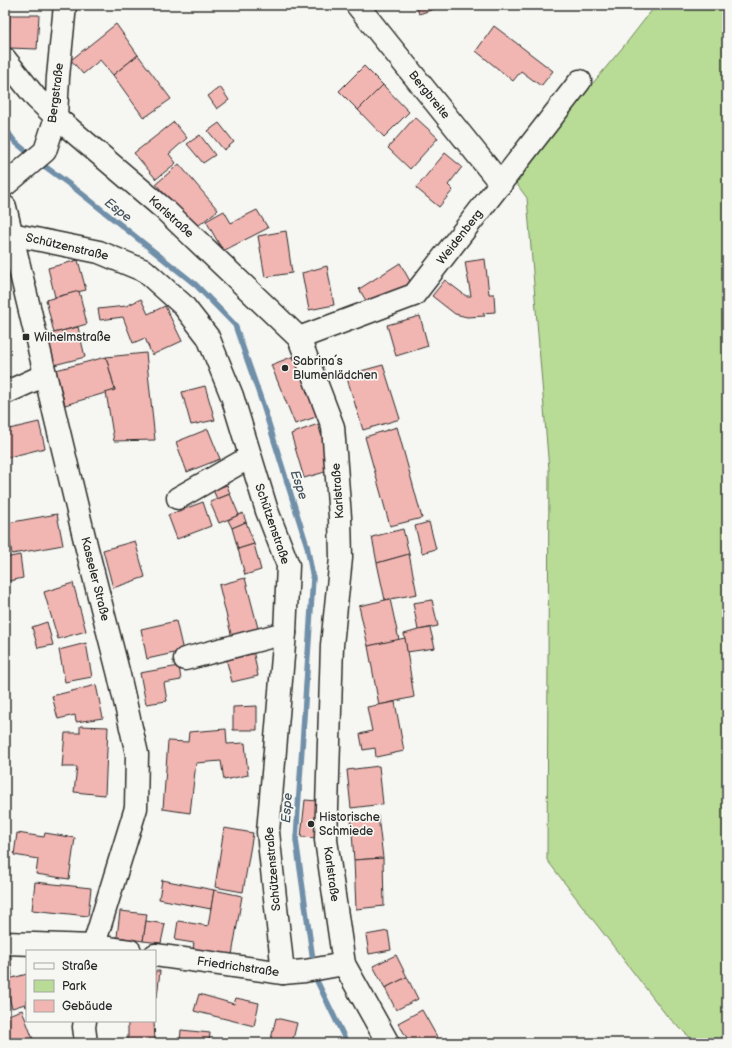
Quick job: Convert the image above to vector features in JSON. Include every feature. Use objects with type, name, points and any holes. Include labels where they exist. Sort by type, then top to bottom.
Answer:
[{"type":"street","name":"Bergstraße","points":[[5,185],[45,151],[56,117],[58,77],[65,5]]},
{"type":"street","name":"Bergbreite","points":[[357,5],[501,184]]},
{"type":"street","name":"Karlstraße","points":[[5,59],[36,98],[56,117],[165,210],[299,338],[333,427],[340,517],[341,558],[332,644],[326,840],[344,964],[388,1043]]},
{"type":"street","name":"Weidenberg","points":[[299,338],[414,295],[580,81]]},
{"type":"street","name":"Kasseler Straße","points":[[5,207],[137,754],[136,808],[93,948]]},
{"type":"street","name":"Schützenstraße","points":[[11,234],[99,252],[145,271],[183,305],[208,337],[232,396],[267,511],[288,565],[285,633],[268,832],[283,973]]},
{"type":"street","points":[[5,393],[45,376]]},
{"type":"street","points":[[178,498],[250,457]]},
{"type":"street","points":[[185,659],[285,633]]},
{"type":"street","points":[[5,943],[118,950]]},
{"type":"street","name":"Friedrichstraße","points":[[156,955],[283,973],[314,970],[344,964]]},
{"type":"street","points":[[85,1022],[86,1043]]},
{"type":"green space","points":[[656,5],[727,5],[727,1043],[696,1043],[667,1016],[547,860],[549,470],[527,198],[513,179],[628,41]]},
{"type":"building","points":[[416,5],[446,5],[419,14]]},
{"type":"building","points":[[10,15],[39,15],[37,49],[9,48]]},
{"type":"building","points":[[116,24],[138,55],[113,75],[100,60],[83,74],[71,60]]},
{"type":"building","points":[[494,26],[553,71],[541,86],[521,71],[513,81],[476,51]]},
{"type":"building","points":[[138,55],[171,99],[144,118],[113,75]]},
{"type":"building","points":[[364,66],[383,85],[358,110],[339,91]]},
{"type":"building","points":[[383,85],[409,112],[384,137],[358,110]]},
{"type":"building","points":[[220,87],[229,100],[217,109],[208,96]]},
{"type":"building","points":[[415,117],[438,138],[410,169],[388,148]]},
{"type":"building","points":[[174,122],[187,138],[169,154],[176,163],[156,179],[134,153]]},
{"type":"building","points":[[219,123],[234,142],[224,150],[208,131]]},
{"type":"building","points":[[200,135],[215,155],[203,163],[187,144]]},
{"type":"building","points":[[445,153],[462,167],[448,185],[453,190],[439,207],[416,188]]},
{"type":"building","points":[[179,164],[218,210],[194,229],[156,184]]},
{"type":"building","points":[[257,210],[268,228],[223,251],[206,221],[224,211],[231,223]]},
{"type":"building","points":[[286,231],[292,273],[265,277],[258,236]]},
{"type":"building","points":[[485,259],[489,294],[494,294],[495,312],[483,313],[485,316],[467,317],[455,314],[432,296],[445,280],[466,296],[471,296],[465,262]]},
{"type":"building","points":[[78,260],[86,290],[55,297],[48,268]]},
{"type":"building","points":[[400,263],[411,283],[370,307],[359,289]]},
{"type":"building","points":[[327,266],[334,305],[309,310],[302,273]]},
{"type":"building","points":[[79,291],[87,324],[54,333],[46,300]]},
{"type":"building","points":[[141,299],[148,314],[165,306],[182,341],[152,355],[145,338],[133,343],[123,317],[100,320],[98,309],[126,306]]},
{"type":"building","points":[[420,316],[428,346],[396,356],[387,325]]},
{"type":"building","points":[[78,327],[85,357],[54,365],[46,335]]},
{"type":"building","points":[[5,335],[6,355],[5,356]]},
{"type":"building","points":[[146,353],[155,440],[114,441],[106,392],[115,390],[106,357]]},
{"type":"building","points":[[294,356],[319,416],[295,424],[271,365]]},
{"type":"building","points":[[106,357],[115,390],[65,405],[56,370]]},
{"type":"building","points":[[383,365],[400,419],[363,430],[346,375]]},
{"type":"building","points":[[205,386],[215,420],[191,425],[182,392]]},
{"type":"building","points":[[39,422],[45,448],[5,458],[5,430]]},
{"type":"building","points":[[318,424],[332,470],[304,478],[291,434]]},
{"type":"building","points":[[397,427],[422,518],[390,526],[365,437]]},
{"type":"building","points":[[208,429],[220,459],[187,472],[176,442]]},
{"type":"building","points":[[227,485],[230,494],[217,499],[213,490]]},
{"type":"building","points":[[230,494],[239,515],[219,523],[210,502]]},
{"type":"building","points":[[203,502],[211,526],[177,539],[168,515]]},
{"type":"building","points":[[243,513],[246,522],[232,528],[228,520]]},
{"type":"building","points":[[57,514],[63,545],[12,554],[7,523]]},
{"type":"building","points":[[246,522],[254,544],[238,549],[232,528]]},
{"type":"building","points":[[429,522],[436,549],[422,553],[415,526]]},
{"type":"building","points":[[403,529],[409,554],[377,563],[372,537]]},
{"type":"building","points":[[135,541],[145,577],[113,588],[103,550]]},
{"type":"building","points":[[254,544],[261,570],[245,575],[238,549]]},
{"type":"building","points":[[409,554],[417,594],[385,600],[377,563]]},
{"type":"building","points":[[20,555],[23,578],[5,582],[5,558]]},
{"type":"building","points":[[245,578],[259,632],[232,638],[219,585]]},
{"type":"building","points":[[73,583],[86,631],[58,639],[44,592]]},
{"type":"building","points":[[390,599],[399,640],[368,646],[359,606]]},
{"type":"building","points":[[432,600],[438,626],[418,630],[413,603]]},
{"type":"building","points":[[176,621],[183,651],[147,659],[141,629]]},
{"type":"building","points":[[47,622],[53,645],[38,648],[32,627]]},
{"type":"building","points":[[430,628],[435,648],[407,652],[404,634]]},
{"type":"building","points":[[405,638],[414,697],[379,705],[368,646]]},
{"type":"building","points":[[86,643],[92,677],[65,682],[59,650]]},
{"type":"building","points":[[252,644],[258,676],[232,682],[224,650]]},
{"type":"building","points":[[179,666],[181,680],[164,683],[167,701],[146,704],[140,673]]},
{"type":"building","points":[[96,685],[103,718],[76,722],[75,715],[58,719],[52,696]]},
{"type":"building","points":[[395,702],[404,751],[376,757],[375,748],[363,750],[360,734],[372,731],[367,707]]},
{"type":"building","points":[[257,706],[257,730],[233,730],[233,707]]},
{"type":"building","points":[[80,726],[108,727],[105,795],[74,792],[77,767],[62,767],[65,733],[80,733]]},
{"type":"building","points":[[226,729],[227,744],[245,743],[248,775],[224,780],[221,761],[196,763],[190,813],[163,809],[168,741],[188,742],[189,732]]},
{"type":"building","points":[[379,766],[383,804],[351,808],[347,770]]},
{"type":"building","name":"Historische Schmiede","points":[[305,800],[318,801],[317,838],[301,837]]},
{"type":"building","points":[[378,816],[383,858],[354,860],[351,819]]},
{"type":"building","points":[[224,828],[253,833],[243,892],[215,887]]},
{"type":"building","points":[[17,833],[44,837],[45,833],[75,838],[69,879],[36,874],[38,859],[14,855]]},
{"type":"building","points":[[383,858],[384,906],[356,909],[354,860]]},
{"type":"building","points":[[162,880],[214,890],[211,909],[159,899]]},
{"type":"building","points":[[35,882],[91,888],[88,916],[32,910]]},
{"type":"building","points":[[214,890],[242,896],[231,961],[192,954],[194,943],[175,940],[178,921],[208,926]]},
{"type":"building","points":[[120,911],[147,914],[143,941],[117,937]]},
{"type":"building","points":[[146,921],[165,924],[161,943],[143,941]]},
{"type":"building","points":[[388,931],[391,950],[369,954],[366,935]]},
{"type":"building","points":[[396,955],[407,977],[385,988],[373,966]]},
{"type":"building","points":[[11,956],[12,976],[5,977],[5,957]]},
{"type":"building","points":[[156,971],[160,971],[157,997]]},
{"type":"building","points":[[26,974],[26,1007],[25,1004],[12,1008],[5,980]]},
{"type":"building","points":[[407,977],[418,999],[396,1010],[385,988]]},
{"type":"building","points":[[199,994],[234,1004],[236,998],[259,1003],[254,1026],[194,1011]]},
{"type":"building","points":[[22,1010],[34,1042],[8,1043],[5,1035],[5,1016]]},
{"type":"building","points":[[422,1010],[440,1042],[410,1043],[398,1023]]},
{"type":"building","points":[[276,1018],[297,1023],[292,1043],[270,1043]]},
{"type":"building","points":[[128,1022],[154,1022],[155,1043],[128,1043]]},
{"type":"building","points":[[181,1030],[210,1033],[209,1043],[180,1043]]},
{"type":"waterway","name":"Espe","points":[[5,128],[15,142],[33,157]]},
{"type":"waterway","name":"Espe","points":[[39,162],[77,190],[196,285],[235,325],[263,405],[307,546],[313,578],[296,840],[313,960]]},
{"type":"waterway","name":"Espe","points":[[317,981],[347,1043]]},
{"type":"place","name":"Wilhelmstraße","points":[[26,337]]},
{"type":"place","name":"Sabrina´s Blumenlädchen","points":[[285,368]]},
{"type":"place","name":"Historische Schmiede","points":[[311,824]]}]
